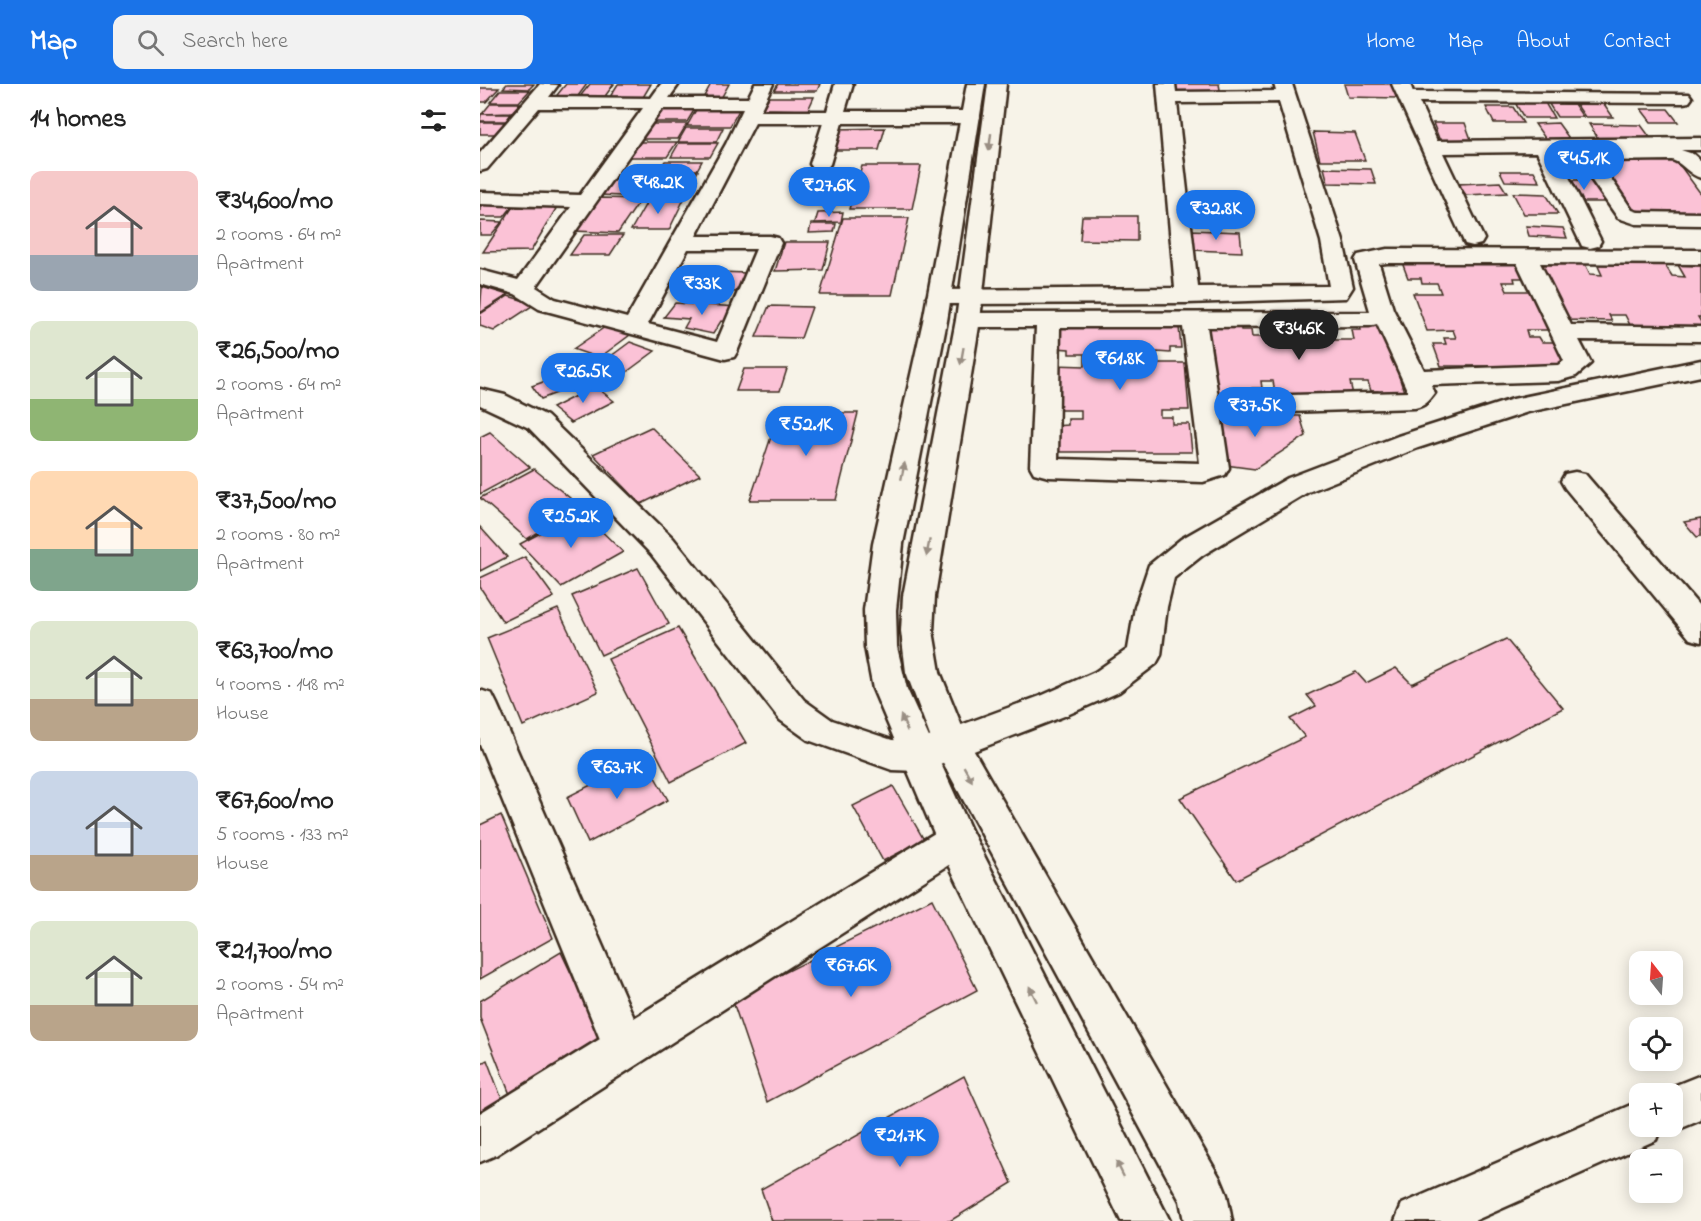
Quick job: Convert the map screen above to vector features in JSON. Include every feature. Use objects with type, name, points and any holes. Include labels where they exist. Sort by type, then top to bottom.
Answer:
[{"type":"street","points":[[483,158],[550,84]]},
{"type":"street","points":[[523,289],[670,84]]},
{"type":"street","points":[[633,328],[682,242],[764,84]]},
{"type":"street","points":[[820,164],[844,84]]},
{"type":"street","points":[[976,84],[970,117],[959,305],[888,544],[880,610],[881,647],[890,689],[956,840],[1146,1221]]},
{"type":"street","points":[[998,84],[959,305],[918,608],[923,672],[951,744],[1203,1195],[1208,1221]]},
{"type":"street","points":[[959,305],[1048,321],[1190,308],[1338,293],[1341,287],[1332,241],[1284,90],[1167,91],[1190,308],[1215,468],[1210,471],[1044,466],[1048,321]]},
{"type":"street","points":[[1473,239],[1404,91],[1597,90],[1683,98]]},
{"type":"street","points":[[534,102],[655,104],[834,118],[970,117]]},
{"type":"street","points":[[1432,147],[1701,144]]},
{"type":"street","points":[[1544,147],[1590,241]]},
{"type":"street","points":[[1701,172],[1686,158],[1674,154],[1589,154],[1589,162],[1625,214],[1636,218],[1701,219]]},
{"type":"street","points":[[480,198],[587,201]]},
{"type":"street","points":[[1332,241],[1473,239],[1701,242]]},
{"type":"street","points":[[480,277],[523,289],[547,304],[725,352],[770,243],[682,242]]},
{"type":"street","points":[[1207,406],[1415,400],[1422,393],[1382,310],[1366,260],[1371,258],[1387,256],[1701,257]]},
{"type":"street","points":[[1415,378],[1567,371],[1578,363],[1525,256]]},
{"type":"street","points":[[959,305],[1190,308],[1369,319],[1379,318],[1383,315],[1382,310]]},
{"type":"street","points":[[1564,332],[1701,334]]},
{"type":"street","points":[[480,398],[496,401],[538,422],[662,546],[792,710],[820,730],[892,755],[919,756],[1107,682],[1144,655],[1151,606],[1160,573],[1192,547],[1298,485],[1408,442],[1522,405],[1701,368]]},
{"type":"street","points":[[1575,481],[1701,630]]},
{"type":"street","points":[[480,704],[625,1048]]},
{"type":"street","points":[[480,1139],[956,840]]},
{"type":"street","points":[[1683,1104],[1701,1096]]},
{"type":"street","points":[[1419,1221],[1629,1129]]},
{"type":"building","points":[[507,84],[534,84],[529,89],[503,88]]},
{"type":"building","points":[[566,84],[587,84],[575,100],[553,100]]},
{"type":"building","points":[[590,84],[614,84],[603,99],[578,99]]},
{"type":"building","points":[[618,84],[651,84],[642,99],[608,100]]},
{"type":"building","points":[[711,84],[729,84],[720,100],[702,100]]},
{"type":"building","points":[[778,84],[820,84],[817,91],[774,91]]},
{"type":"building","points":[[1170,84],[1219,84],[1221,95],[1171,95]]},
{"type":"building","points":[[1344,84],[1393,84],[1398,98],[1348,97]]},
{"type":"building","points":[[480,88],[499,88],[486,102],[480,102]]},
{"type":"building","points":[[500,90],[530,90],[519,102],[490,102]]},
{"type":"building","points":[[769,97],[814,97],[808,110],[762,109]]},
{"type":"building","points":[[1514,101],[1544,101],[1554,118],[1524,118]]},
{"type":"building","points":[[1547,101],[1572,101],[1583,117],[1557,117]]},
{"type":"building","points":[[1574,101],[1602,101],[1613,117],[1585,117]]},
{"type":"building","points":[[491,103],[520,103],[511,113],[482,114]]},
{"type":"building","points":[[660,107],[696,107],[687,122],[651,122]]},
{"type":"building","points":[[1486,107],[1513,107],[1523,123],[1494,123]]},
{"type":"building","points":[[1641,109],[1668,109],[1678,122],[1651,122]]},
{"type":"building","points":[[696,110],[739,110],[730,126],[687,126]]},
{"type":"building","points":[[481,114],[511,114],[506,121],[480,121]]},
{"type":"building","points":[[480,122],[505,122],[495,134],[480,134]]},
{"type":"building","points":[[1433,123],[1465,123],[1472,142],[1440,141]]},
{"type":"building","points":[[1558,123],[1571,141],[1547,141],[1535,124]]},
{"type":"building","points":[[651,124],[687,124],[678,139],[641,139]]},
{"type":"building","points":[[1589,124],[1641,125],[1652,140],[1599,140]]},
{"type":"building","points":[[686,128],[723,128],[716,142],[678,142]]},
{"type":"building","points":[[885,128],[879,150],[829,150],[836,129]]},
{"type":"building","points":[[1313,132],[1355,133],[1365,160],[1320,160]]},
{"type":"building","points":[[640,142],[677,142],[667,157],[630,157]]},
{"type":"building","points":[[679,143],[718,143],[710,157],[671,157]]},
{"type":"building","points":[[1598,159],[1676,160],[1701,194],[1701,216],[1633,215]]},
{"type":"building","points":[[665,161],[702,161],[697,170],[659,170]]},
{"type":"building","points":[[862,166],[921,166],[912,209],[849,209]]},
{"type":"building","points":[[1324,168],[1371,169],[1376,184],[1328,183]]},
{"type":"building","points":[[665,171],[698,171],[691,184],[658,183]]},
{"type":"building","points":[[1500,171],[1534,171],[1540,182],[1505,181]]},
{"type":"building","points":[[614,180],[654,181],[642,197],[601,195]]},
{"type":"building","points":[[1561,180],[1594,180],[1608,202],[1574,202]]},
{"type":"building","points":[[1500,182],[1507,193],[1466,195],[1458,184]]},
{"type":"building","points":[[1513,193],[1546,194],[1558,214],[1524,214]]},
{"type":"building","points":[[600,198],[641,199],[618,233],[575,231]]},
{"type":"building","points":[[684,199],[669,230],[631,230],[648,200]]},
{"type":"building","points":[[480,203],[515,203],[504,217],[480,217]]},
{"type":"building","points":[[557,207],[531,251],[483,252],[512,208]]},
{"type":"building","points":[[843,212],[841,222],[815,223],[818,213]]},
{"type":"building","points":[[1082,216],[1137,216],[1137,241],[1080,240]]},
{"type":"building","points":[[843,218],[909,218],[892,295],[820,295]]},
{"type":"building","points":[[480,221],[502,222],[491,235],[480,235]]},
{"type":"building","points":[[811,224],[836,224],[834,232],[809,233]]},
{"type":"building","points":[[1526,226],[1563,228],[1567,238],[1529,236]]},
{"type":"building","points":[[1191,230],[1240,232],[1242,252],[1191,250]]},
{"type":"building","points":[[584,235],[623,235],[610,255],[570,255]]},
{"type":"building","points":[[784,242],[830,242],[823,270],[775,271]]},
{"type":"building","points":[[1401,260],[1515,260],[1524,278],[1514,278],[1515,282],[1503,282],[1507,291],[1532,291],[1552,330],[1526,330],[1528,337],[1539,337],[1542,342],[1557,342],[1569,366],[1441,366],[1433,344],[1446,344],[1444,338],[1456,338],[1453,330],[1427,331],[1413,293],[1441,293],[1437,283],[1422,283],[1421,278],[1408,278]]},
{"type":"building","points":[[1537,263],[1585,264],[1590,274],[1602,275],[1597,264],[1665,265],[1672,276],[1685,277],[1678,265],[1701,266],[1701,317],[1698,317],[1701,330],[1632,329],[1625,315],[1609,315],[1612,321],[1563,320]]},
{"type":"building","points":[[694,271],[746,273],[736,292],[683,289]]},
{"type":"building","points":[[482,287],[508,295],[480,313]]},
{"type":"building","points":[[508,296],[535,304],[494,331],[480,326],[480,314]]},
{"type":"building","points":[[675,303],[739,307],[730,322],[721,321],[713,334],[684,328],[689,319],[664,317]]},
{"type":"building","points":[[769,306],[812,307],[801,338],[756,337]]},
{"type":"building","points":[[1262,322],[1331,323],[1335,340],[1354,340],[1352,330],[1361,330],[1359,323],[1382,323],[1405,395],[1380,396],[1378,391],[1371,391],[1368,382],[1350,382],[1354,399],[1276,399],[1273,381],[1261,381],[1262,388],[1252,388],[1253,398],[1211,398],[1204,323],[1240,323],[1241,330],[1251,330],[1252,337],[1265,337]]},
{"type":"building","points":[[605,327],[630,335],[599,358],[573,349]]},
{"type":"building","points":[[1056,327],[1179,327],[1181,348],[1170,348],[1170,353],[1157,352],[1157,363],[1185,363],[1189,410],[1160,410],[1160,417],[1172,417],[1172,424],[1189,424],[1192,452],[1052,452],[1054,426],[1068,425],[1068,419],[1081,419],[1081,410],[1052,410],[1054,365],[1085,366],[1085,354],[1069,354],[1069,349],[1056,348]]},
{"type":"building","points":[[630,342],[655,351],[624,374],[599,365]]},
{"type":"building","points":[[744,369],[787,369],[780,391],[736,391]]},
{"type":"building","points":[[571,372],[580,384],[541,399],[532,386]]},
{"type":"building","points":[[595,386],[614,401],[571,423],[552,408]]},
{"type":"building","points":[[779,413],[858,413],[836,500],[750,500]]},
{"type":"building","points":[[1213,415],[1300,416],[1306,436],[1255,469],[1218,464]]},
{"type":"building","points":[[651,427],[700,475],[641,504],[593,454]]},
{"type":"building","points":[[490,432],[530,467],[480,494],[480,437]]},
{"type":"building","points":[[534,469],[581,507],[527,539],[480,498]]},
{"type":"building","points":[[581,511],[623,552],[561,587],[520,544]]},
{"type":"building","points":[[1701,519],[1701,536],[1697,537],[1684,522]]},
{"type":"building","points":[[480,527],[507,557],[480,571]]},
{"type":"building","points":[[525,557],[554,597],[503,622],[480,587],[480,578]]},
{"type":"building","points":[[638,568],[669,624],[601,655],[572,596]]},
{"type":"building","points":[[558,609],[598,692],[523,726],[487,638]]},
{"type":"building","points":[[678,628],[746,743],[671,782],[608,659]]},
{"type":"building","points":[[1506,639],[1563,708],[1236,880],[1180,798],[1305,737],[1290,719],[1316,706],[1307,695],[1356,672],[1366,683],[1396,668],[1412,684]]},
{"type":"building","points":[[644,758],[668,800],[588,843],[567,797]]},
{"type":"building","points":[[893,786],[924,840],[883,861],[853,806]]},
{"type":"building","points":[[501,815],[553,938],[480,979],[480,825]]},
{"type":"building","points":[[932,899],[977,990],[767,1102],[732,999]]},
{"type":"building","points":[[561,952],[602,1038],[511,1097],[480,1018],[480,1001]]},
{"type":"building","points":[[487,1060],[503,1102],[480,1117],[480,1064]]},
{"type":"building","points":[[964,1076],[1012,1183],[950,1221],[772,1221],[761,1189]]}]
